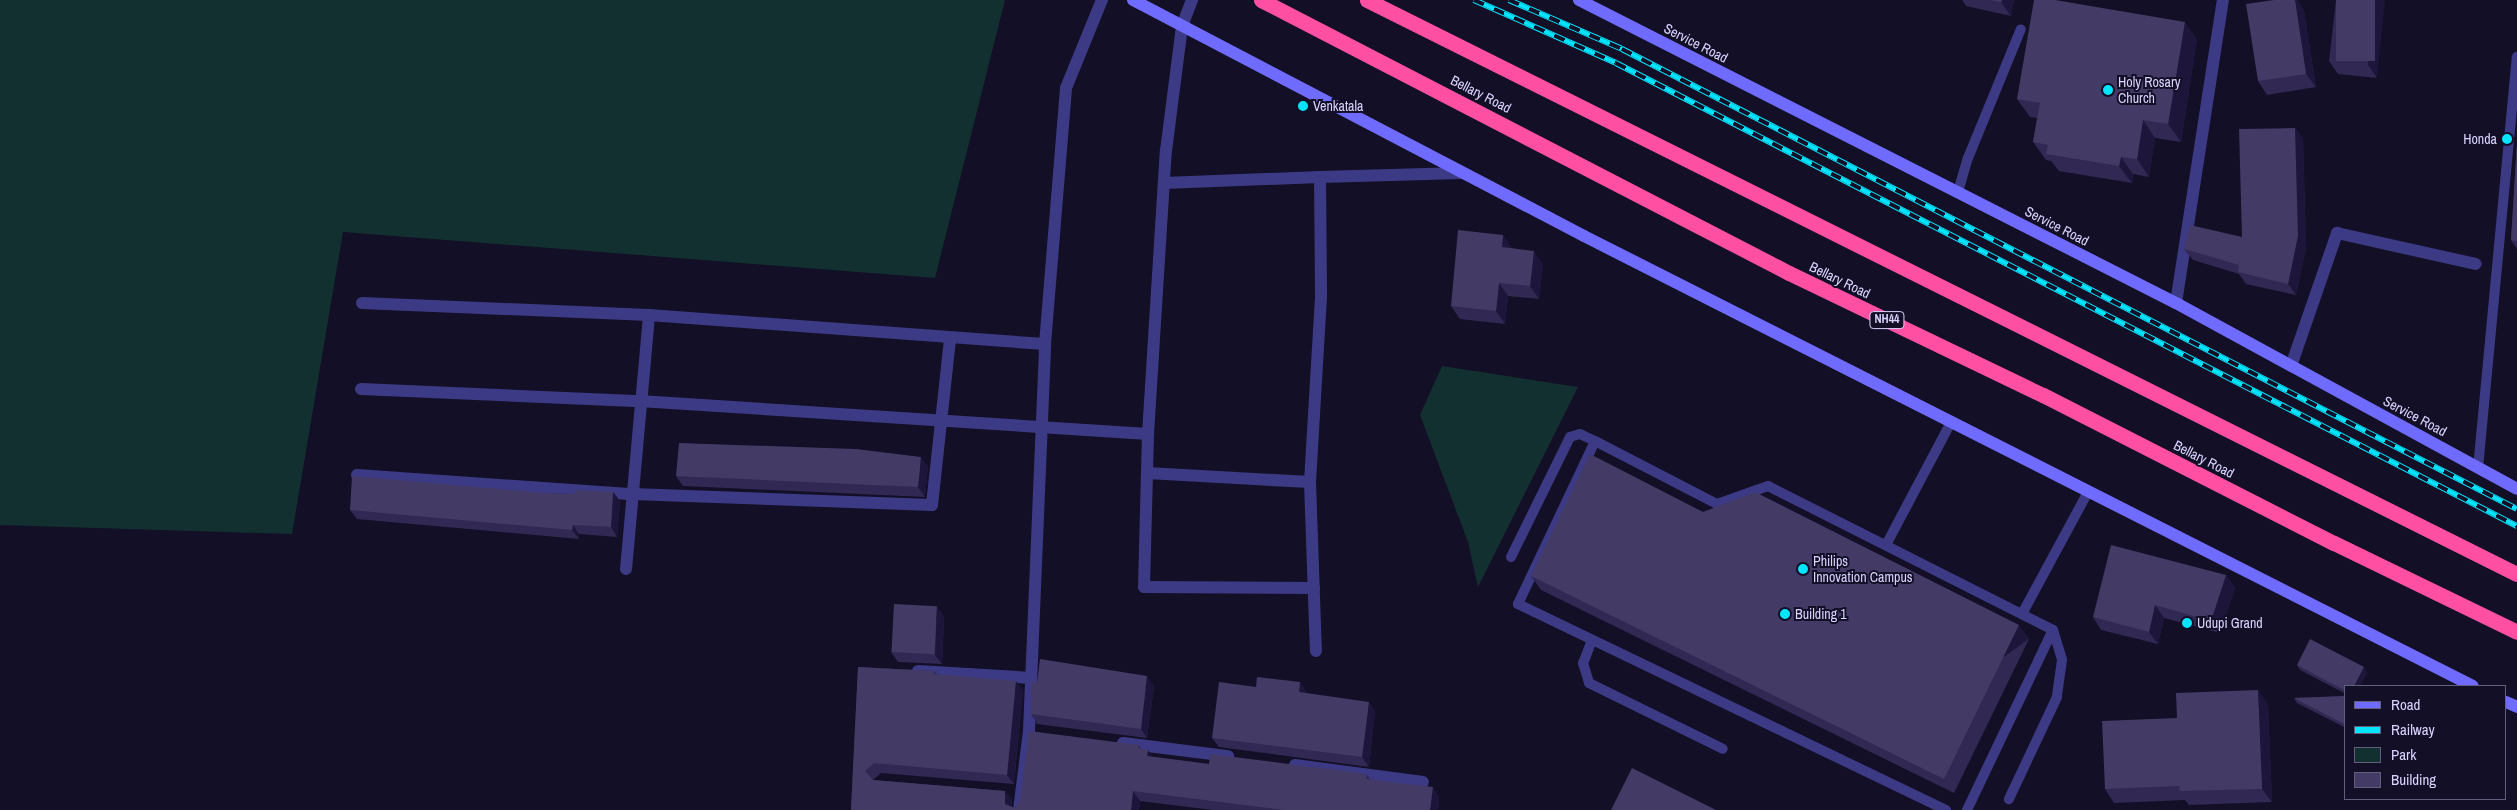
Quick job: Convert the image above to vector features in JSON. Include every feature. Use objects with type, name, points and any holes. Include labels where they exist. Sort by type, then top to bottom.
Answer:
[{"type":"highway","name":"Bellary Road","points":[[1261,0],[1789,273],[2043,396],[2334,544],[2517,632]]},
{"type":"highway","points":[[1367,0],[2517,574]]},
{"type":"main road","points":[[1133,0],[1462,173],[2470,685]]},
{"type":"main road","name":"Service Road","points":[[1578,0],[2176,303],[2517,489]]},
{"type":"street","points":[[1019,810],[1015,792],[1034,731],[1031,678],[1037,486],[1043,429],[1045,344],[1066,88],[1102,0]]},
{"type":"street","points":[[1192,0],[1182,26],[1164,183],[1148,434],[1144,587],[1314,588]]},
{"type":"street","points":[[2176,303],[2223,0]]},
{"type":"street","points":[[1164,183],[1462,173]]},
{"type":"street","points":[[1316,651],[1310,482],[1321,297],[1320,177]]},
{"type":"street","points":[[2291,366],[2337,233],[2476,264]]},
{"type":"street","points":[[362,303],[649,315],[1045,344]]},
{"type":"street","points":[[626,569],[649,315]]},
{"type":"street","points":[[357,475],[632,494],[932,505],[950,338]]},
{"type":"street","points":[[361,389],[640,401],[1043,429],[1148,434]]},
{"type":"street","points":[[1147,473],[1310,482]]},
{"type":"street","points":[[908,671],[1031,678]]},
{"type":"street","points":[[1108,741],[1246,759]]},
{"type":"street","points":[[1285,764],[1423,782]]},
{"type":"lane","points":[[1958,192],[1968,158],[2021,29]]},
{"type":"lane","points":[[2478,468],[2517,57]]},
{"type":"lane","points":[[1886,546],[1952,422]]},
{"type":"lane","points":[[1512,557],[1570,437],[1580,434],[1717,504],[1768,486],[2053,630],[2062,660],[2058,697],[2009,799]]},
{"type":"lane","points":[[1595,442],[1518,604],[1946,810]]},
{"type":"lane","points":[[2022,614],[2088,492]]},
{"type":"lane","points":[[1967,810],[2053,630]]},
{"type":"lane","points":[[1592,640],[1582,663],[1589,683],[1723,750]]},
{"type":"green space","points":[[0,0],[1005,0],[935,278],[343,232],[292,534],[0,525]]},
{"type":"green space","points":[[1442,366],[1578,387],[1478,587],[1468,542],[1420,415]]},
{"type":"building","points":[[2034,0],[2055,0],[2185,22],[2168,124],[2143,120],[2137,159],[2121,157],[2119,166],[2046,154],[2048,145],[2033,142],[2040,103],[2017,99]]},
{"type":"building","points":[[2274,0],[2295,0],[2306,74],[2258,81],[2246,4]]},
{"type":"building","points":[[2336,0],[2375,0],[2375,61],[2336,61]]},
{"type":"building","points":[[2295,128],[2298,236],[2288,284],[2238,272],[2239,265],[2184,249],[2190,225],[2242,237],[2239,129]]},
{"type":"building","points":[[2517,143],[2517,241],[2511,240]]},
{"type":"building","points":[[1458,230],[1503,235],[1502,247],[1534,251],[1530,286],[1499,283],[1496,311],[1451,306]]},
{"type":"building","points":[[679,443],[856,449],[921,457],[918,487],[676,476]]},
{"type":"building","name":"Building 1","points":[[1590,454],[1703,512],[1755,492],[2019,625],[1944,779],[1531,576]]},
{"type":"building","points":[[352,476],[545,493],[575,494],[575,490],[613,492],[611,527],[573,525],[572,530],[350,510]]},
{"type":"building","points":[[2111,545],[2226,575],[2211,621],[2155,605],[2149,632],[2093,617]]},
{"type":"building","points":[[894,604],[937,606],[934,654],[891,652]]},
{"type":"building","points":[[2310,639],[2364,667],[2355,685],[2344,685],[2344,690],[2297,665]]},
{"type":"building","points":[[1040,659],[1147,676],[1141,729],[1031,714],[1032,682],[1037,683]]},
{"type":"building","points":[[858,667],[934,671],[934,674],[1016,681],[1007,775],[874,763],[865,771],[873,780],[1005,791],[1005,804],[1015,808],[1020,801],[1029,731],[1139,745],[1138,748],[1148,750],[1147,756],[1209,764],[1210,754],[1360,773],[1367,775],[1366,779],[1433,787],[1430,810],[1285,810],[1133,791],[1131,810],[851,810]]},
{"type":"building","points":[[1257,677],[1300,682],[1299,692],[1369,702],[1362,757],[1212,738],[1219,682],[1256,687]]},
{"type":"building","points":[[2258,690],[2262,789],[2180,791],[2179,786],[2105,789],[2102,721],[2177,718],[2176,693]]},
{"type":"building","points":[[2344,696],[2344,724],[2294,698]]},
{"type":"building","points":[[1632,768],[1716,810],[1611,810]]},
{"type":"railway","points":[[1474,0],[1616,63],[2517,526]]},
{"type":"railway","points":[[1509,0],[1622,49],[2517,509]]},
{"type":"place","name":"Holy Rosary Church","points":[[2108,90]]},
{"type":"place","name":"Venkatala","points":[[1303,106]]},
{"type":"place","name":"Honda","points":[[2507,139]]},
{"type":"place","name":"Philips Innovation Campus","points":[[1803,569]]},
{"type":"place","name":"Building 1","points":[[1785,614]]},
{"type":"place","name":"Udupi Grand","points":[[2187,623]]}]
